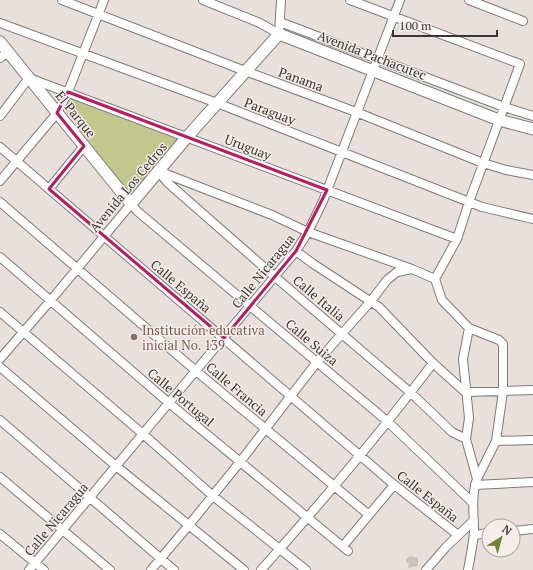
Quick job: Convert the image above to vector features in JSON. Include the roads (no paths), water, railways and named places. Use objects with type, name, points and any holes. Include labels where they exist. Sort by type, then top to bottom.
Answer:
[{"type":"main road","name":"Avenida Pachacutec","points":[[279,34],[499,120],[533,129]]},
{"type":"main road","name":"Avenida Los Cedros","points":[[131,204],[187,137],[279,34]]},
{"type":"main road","name":"El Parque","points":[[0,42],[4,55],[29,78],[131,204]]},
{"type":"street","name":"Panama","points":[[62,0],[245,71],[356,112],[483,163],[506,170],[533,175]]},
{"type":"street","points":[[0,181],[58,113],[84,53],[104,0]]},
{"type":"street","name":"Avenida Pachacutec","points":[[203,0],[260,23],[279,34]]},
{"type":"street","points":[[279,34],[281,0]]},
{"type":"street","points":[[350,0],[520,64],[468,202],[457,239],[434,279]]},
{"type":"street","name":"Calle Nicaragua","points":[[29,570],[296,251],[308,232],[327,190],[376,59],[400,0]]},
{"type":"street","points":[[470,0],[523,21]]},
{"type":"street","name":"Avenida Pachacutec","points":[[280,22],[504,107],[533,116]]},
{"type":"street","name":"Paraguay","points":[[0,23],[217,103],[482,208],[533,219]]},
{"type":"street","points":[[0,116],[29,78]]},
{"type":"street","name":"Uruguay","points":[[29,78],[457,239]]},
{"type":"street","points":[[49,189],[84,146]]},
{"type":"street","name":"Calle España","points":[[0,147],[394,485],[458,535]]},
{"type":"street","points":[[158,172],[272,215],[308,232],[412,269],[434,279],[442,300],[468,328],[499,340],[503,344],[503,391],[496,441],[476,482],[473,503],[474,535],[468,570]]},
{"type":"street","name":"Calle Italia","points":[[158,172],[168,183],[274,276],[411,393],[452,432],[466,439]]},
{"type":"street","name":"Calle Francia","points":[[0,202],[196,371],[369,515]]},
{"type":"street","name":"Avenida Los Cedros","points":[[0,359],[131,204]]},
{"type":"street","name":"Calle Suiza","points":[[131,204],[137,211],[387,421],[473,503]]},
{"type":"street","points":[[296,251],[312,264],[379,307],[433,363],[465,392],[533,390]]},
{"type":"street","name":"Calle Portugal","points":[[0,257],[169,404],[345,549],[369,515]]},
{"type":"street","points":[[151,570],[213,496],[317,362],[342,333],[388,280],[397,272],[412,269]]},
{"type":"street","points":[[0,312],[213,496],[306,570]]},
{"type":"street","points":[[468,328],[463,359],[465,392],[469,418],[466,439],[476,482]]},
{"type":"street","points":[[261,570],[335,486],[411,393],[433,363]]},
{"type":"street","points":[[0,367],[116,466],[244,570]]},
{"type":"street","points":[[0,420],[174,570]]},
{"type":"street","points":[[496,441],[533,440]]},
{"type":"street","points":[[0,477],[110,570]]},
{"type":"street","points":[[476,482],[533,482]]},
{"type":"street","points":[[369,515],[394,485]]},
{"type":"street","points":[[426,570],[474,520]]},
{"type":"street","points":[[521,530],[533,529]]},
{"type":"street","points":[[0,534],[44,570]]},
{"type":"street","points":[[474,535],[481,534]]},
{"type":"place","name":"Institución educativa inicial No. 139","points":[[134,337]]}]
